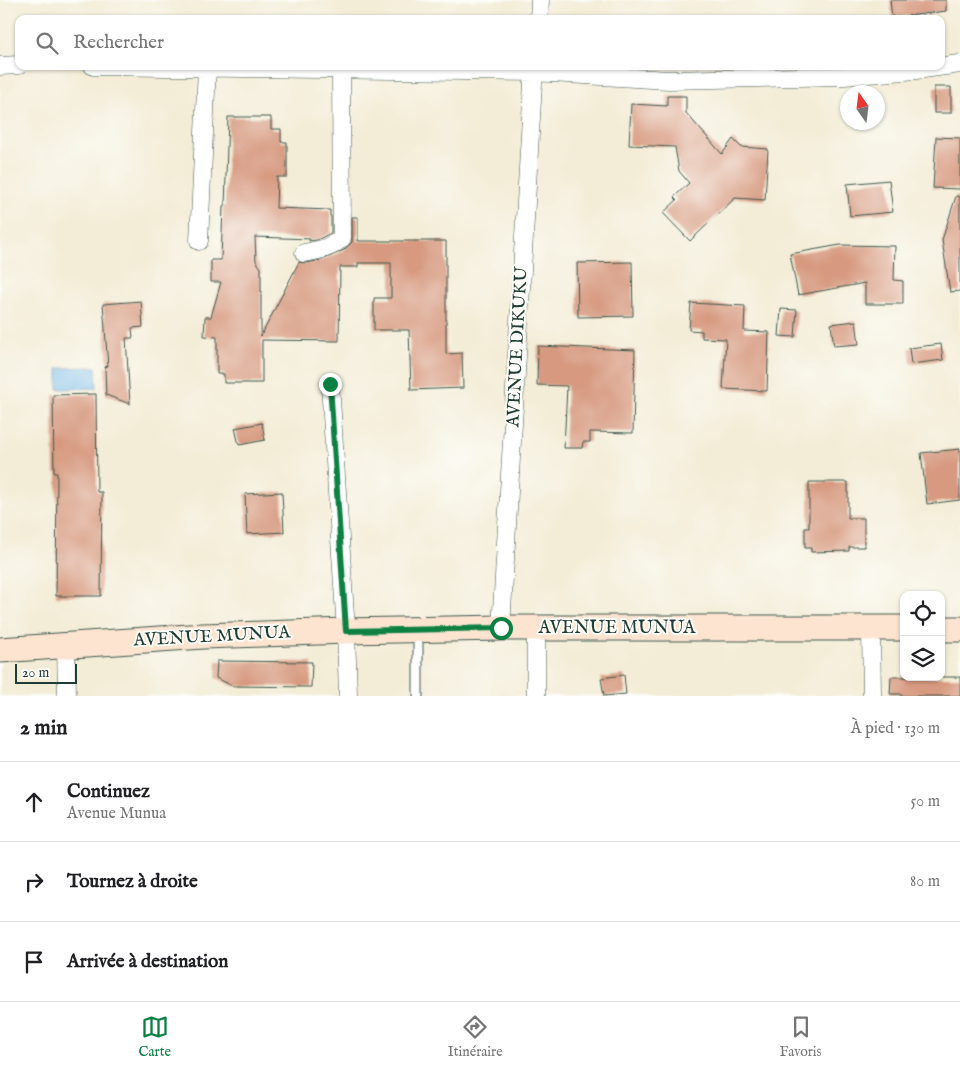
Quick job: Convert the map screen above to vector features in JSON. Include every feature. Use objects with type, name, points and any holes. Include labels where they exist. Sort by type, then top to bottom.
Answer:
[{"type":"main road","name":"AVENUE MUNUA","points":[[0,650],[203,636],[346,631],[501,628],[900,628]]},
{"type":"main road","points":[[945,629],[960,629]]},
{"type":"street","points":[[538,15],[540,0]]},
{"type":"street","points":[[945,66],[960,64]]},
{"type":"street","points":[[0,66],[15,65]]},
{"type":"street","points":[[200,241],[208,70]]},
{"type":"street","points":[[304,252],[325,249],[334,245],[342,238],[341,70]]},
{"type":"street","name":"AVENUE DIKUKU","points":[[501,628],[534,70]]},
{"type":"street","points":[[546,70],[669,80],[844,76],[916,70]]},
{"type":"street","points":[[330,384],[346,631],[348,696]]},
{"type":"street","points":[[536,628],[536,696]]},
{"type":"street","points":[[871,628],[872,696]]},
{"type":"street","points":[[66,645],[67,696]]},
{"type":"lane","points":[[418,630],[418,696]]},
{"type":"water","points":[[96,367],[97,388],[58,389],[58,368]]},
{"type":"building","points":[[890,0],[946,0],[946,11],[915,15],[892,15]]},
{"type":"building","points":[[934,87],[951,87],[951,113],[934,113]]},
{"type":"building","points":[[667,96],[686,96],[686,113],[722,154],[733,139],[741,147],[768,149],[765,200],[735,198],[690,241],[663,213],[677,200],[674,197],[689,183],[679,171],[675,147],[629,145],[631,104],[667,106]]},
{"type":"building","points":[[228,117],[271,117],[271,129],[281,129],[281,142],[287,142],[287,177],[277,177],[276,208],[330,210],[331,216],[331,233],[317,240],[255,237],[256,261],[261,268],[261,336],[299,262],[306,263],[322,260],[344,250],[352,242],[352,217],[358,217],[358,241],[446,241],[446,354],[462,353],[463,388],[411,390],[409,330],[374,330],[374,298],[391,298],[391,263],[358,263],[358,267],[340,267],[339,341],[262,340],[262,383],[224,383],[224,374],[217,374],[217,337],[204,336],[205,317],[211,317],[221,282],[211,282],[211,260],[221,260]]},
{"type":"building","points":[[936,137],[960,138],[960,189],[933,188]]},
{"type":"building","points":[[889,180],[893,212],[850,216],[847,184]]},
{"type":"building","points":[[956,196],[960,197],[960,291],[950,292],[942,240]]},
{"type":"building","points":[[840,245],[895,246],[894,280],[903,281],[903,304],[865,304],[865,283],[798,295],[790,254]]},
{"type":"building","points":[[632,262],[633,316],[578,317],[577,263]]},
{"type":"building","points":[[141,301],[143,327],[132,328],[133,338],[126,338],[130,404],[106,395],[105,367],[108,366],[103,304]]},
{"type":"building","points":[[691,303],[745,306],[744,331],[769,332],[767,391],[723,389],[726,339],[702,338],[702,331],[689,330]]},
{"type":"building","points":[[781,309],[797,310],[795,337],[779,336]]},
{"type":"building","points":[[856,321],[859,344],[834,346],[831,324]]},
{"type":"building","points":[[941,344],[943,360],[911,364],[909,348]]},
{"type":"building","points":[[538,346],[635,350],[633,433],[590,432],[590,442],[583,442],[582,448],[564,448],[567,386],[537,385]]},
{"type":"building","points":[[96,394],[97,492],[102,492],[101,596],[56,596],[57,473],[54,473],[53,395]]},
{"type":"building","points":[[262,423],[265,440],[239,445],[235,428]]},
{"type":"building","points":[[960,449],[960,500],[927,504],[921,453]]},
{"type":"building","points":[[809,482],[848,482],[848,518],[864,518],[864,547],[849,547],[849,551],[811,552],[811,548],[805,548],[805,528],[809,528]]},
{"type":"building","points":[[282,492],[284,532],[247,534],[245,494]]},
{"type":"building","points":[[217,661],[312,662],[311,687],[233,686],[216,678]]},
{"type":"building","points":[[624,675],[626,694],[604,696],[601,678]]},
{"type":"building","points":[[891,677],[900,677],[900,681],[945,681],[945,677],[960,677],[960,696],[901,696],[901,694],[890,694]]},
{"type":"route","points":[[330,384],[346,631],[501,628]]}]
